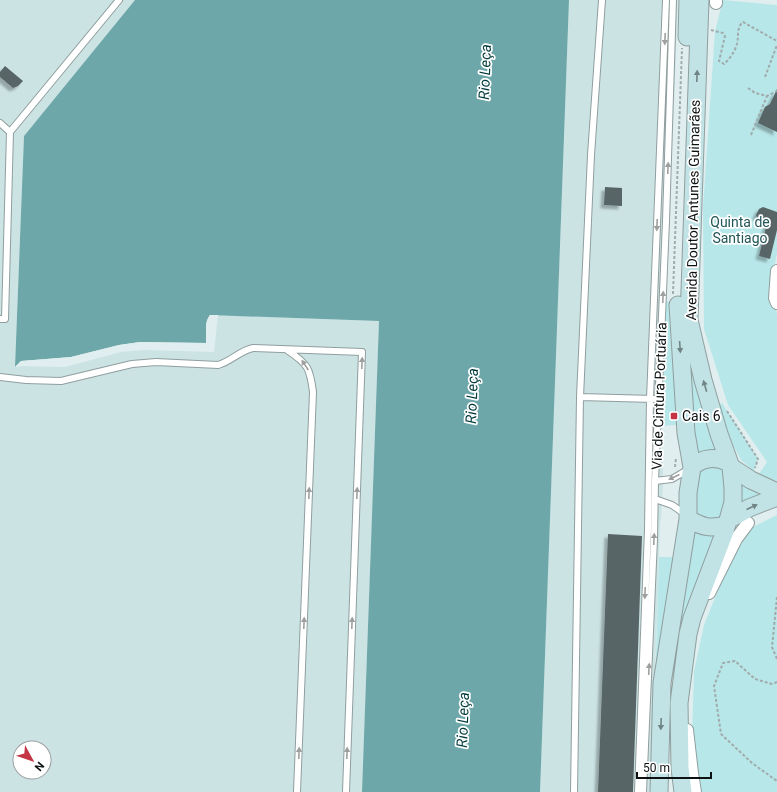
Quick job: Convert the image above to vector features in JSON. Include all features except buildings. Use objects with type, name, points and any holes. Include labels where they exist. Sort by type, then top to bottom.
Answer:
[{"type":"main road","name":"Avenida Doutor Antunes Guimarães","points":[[659,792],[662,683],[688,519],[688,493],[684,468],[686,433],[677,312],[688,0]]},
{"type":"main road","name":"Avenida Doutor Antunes Guimarães","points":[[683,792],[680,768],[679,703],[688,634],[696,606],[725,531],[733,502],[730,465],[703,380],[689,320],[711,1]]},
{"type":"main road","points":[[684,468],[709,458],[722,460],[751,480],[777,492]]},
{"type":"main road","points":[[688,519],[704,527],[712,528],[727,522],[749,508],[777,498]]},
{"type":"street","points":[[777,271],[777,303]]},
{"type":"street","points":[[695,792],[687,737],[687,684],[692,643],[704,604],[733,544],[748,523]]},
{"type":"lane","points":[[0,319],[5,319],[10,132],[119,0]]},
{"type":"lane","points":[[574,792],[580,397],[591,155],[602,0]]},
{"type":"lane","name":"Via de Cintura Portuária","points":[[638,792],[648,529],[650,399],[666,0]]},
{"type":"lane","name":"Via de Cintura Portuária","points":[[643,792],[654,554],[655,481],[673,0]]},
{"type":"lane","points":[[0,123],[10,132]]},
{"type":"lane","points":[[0,377],[26,380],[60,381],[132,364],[164,363],[218,365],[227,363],[245,350],[253,348],[362,352],[346,792]]},
{"type":"lane","points":[[286,349],[301,359],[310,373],[313,392],[297,792]]},
{"type":"lane","points":[[580,397],[659,399]]},
{"type":"lane","points":[[655,481],[672,479],[684,468]]},
{"type":"lane","points":[[655,499],[672,505],[683,512],[688,519]]},
{"type":"path","points":[[712,23],[710,30],[723,33],[725,36],[719,61],[724,64],[729,60],[736,45],[739,26],[743,22],[777,40]]},
{"type":"path","points":[[765,78],[777,44]]},
{"type":"path","points":[[673,300],[682,47]]},
{"type":"path","points":[[748,88],[755,93],[767,96],[777,91]]},
{"type":"path","points":[[751,135],[767,96]]},
{"type":"path","points":[[726,410],[758,459],[751,480]]},
{"type":"path","points":[[677,455],[684,468]]},
{"type":"path","points":[[777,596],[772,647],[777,659]]},
{"type":"path","points":[[777,682],[772,684],[756,679],[735,661],[723,663],[714,686],[721,734],[752,763],[777,781]]},
{"type":"shaded area","points":[[0,0],[135,0],[24,136],[15,366],[65,367],[121,352],[145,350],[214,352],[218,315],[379,321],[362,792],[0,792]]},
{"type":"shaded area","points":[[569,0],[678,0],[660,460],[663,461],[663,483],[660,521],[651,792],[540,792]]},
{"type":"green space","name":"Quinta de Santiago","points":[[723,0],[777,6],[777,253],[773,276],[773,299],[777,314],[777,481],[759,474],[767,462],[728,405],[704,329],[703,207],[715,31]]},
{"type":"green space","points":[[666,301],[670,302],[676,395],[676,425],[662,426]]},
{"type":"green space","points":[[679,329],[729,463],[776,492],[728,520],[688,634],[670,633],[688,519]]},
{"type":"green space","points":[[722,403],[758,459],[754,471],[741,460],[733,445],[718,405]]},
{"type":"green space","points":[[777,515],[777,792],[700,792],[692,736],[694,671],[704,625],[743,532]]},
{"type":"green space","points":[[659,557],[676,557],[655,688]]},
{"type":"water","name":"Rio Leça","points":[[135,0],[569,0],[540,792],[362,792],[379,321],[210,315],[206,325],[206,343],[140,342],[119,345],[71,357],[21,361],[15,367],[24,136]]},
{"type":"pier","points":[[210,315],[218,315],[218,317],[211,317],[209,321],[207,345],[140,344],[120,347],[71,359],[22,363],[18,367],[15,367],[21,361],[71,357],[119,345],[140,342],[206,343],[206,325]]},
{"type":"place","name":"Cais 6","points":[[674,416]]}]
